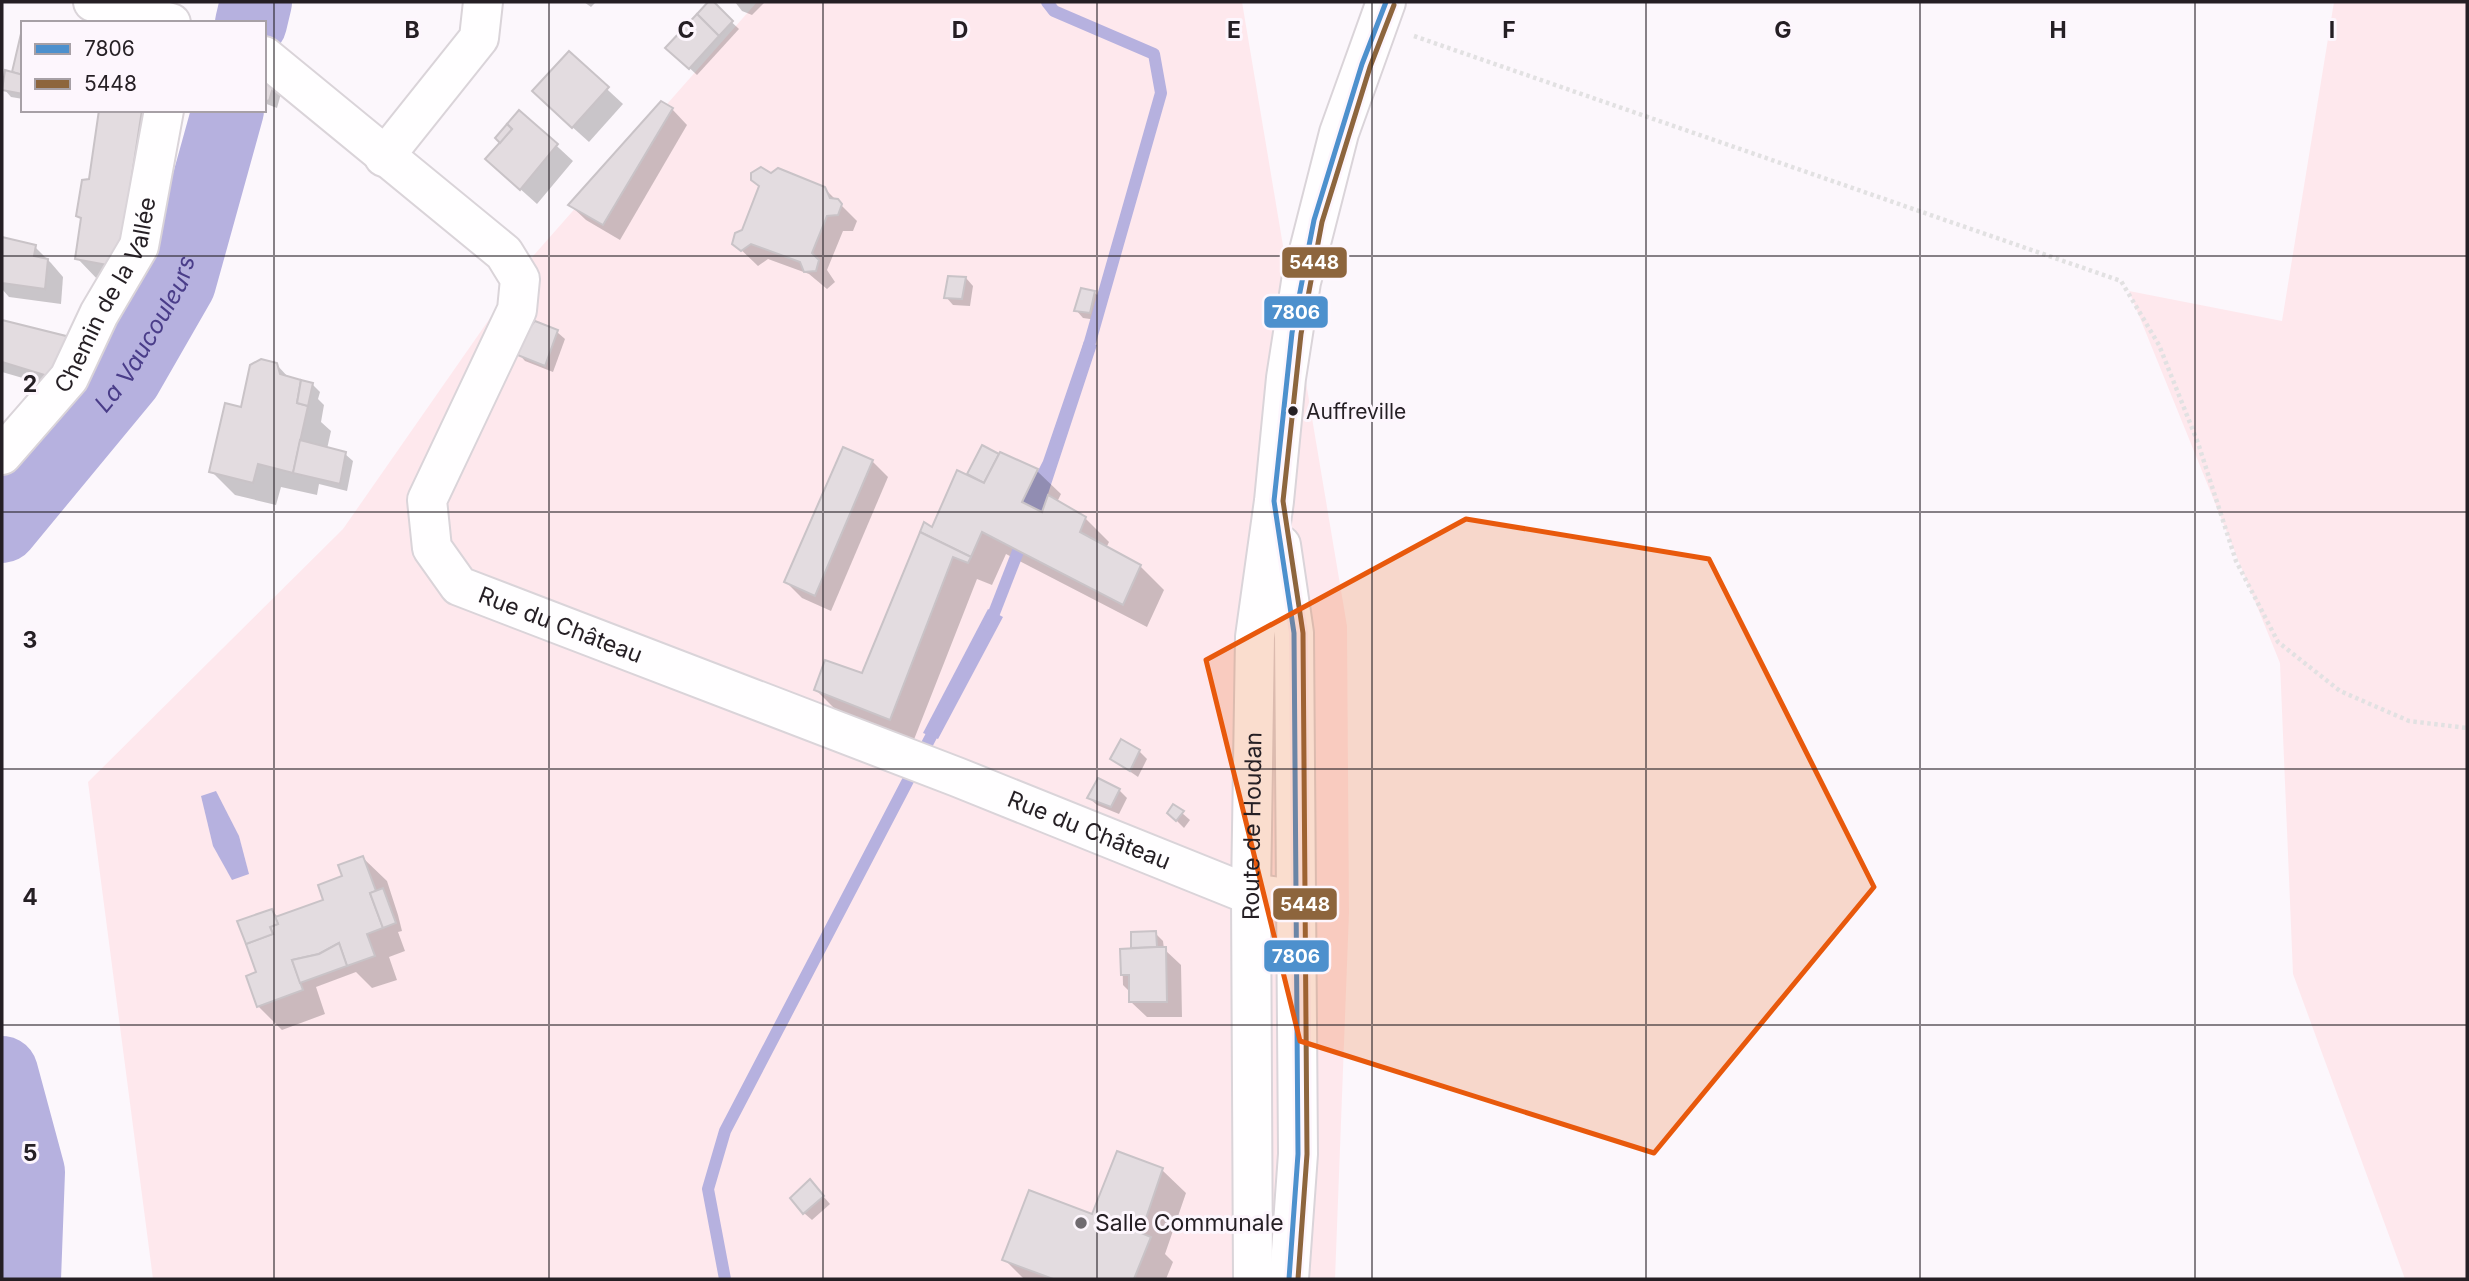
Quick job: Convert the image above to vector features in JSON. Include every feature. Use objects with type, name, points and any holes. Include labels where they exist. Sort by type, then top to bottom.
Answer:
[{"type":"street","points":[[93,2],[164,21]]},
{"type":"street","points":[[384,157],[479,38],[483,2]]},
{"type":"street","name":"Route de Houdan","points":[[1253,1279],[1251,894],[1255,637],[1274,501],[1287,367],[1306,257],[1336,144],[1381,13]]},
{"type":"street","name":"Rue du Château","points":[[267,57],[384,157],[505,253],[520,279],[517,310],[428,500],[432,548],[459,586],[893,752],[1251,894],[1295,899]]},
{"type":"street","name":"Chemin de la Vallée","points":[[2,455],[69,378],[99,314],[139,246],[164,112]]},
{"type":"street","name":"Route de Houdan","points":[[1274,501],[1294,632],[1298,1154],[1289,1279]]},
{"type":"path","points":[[1381,13],[2121,281],[2159,345],[2198,443],[2235,561],[2278,642],[2340,691],[2409,721],[2467,728]]},
{"type":"highlighted area","points":[[1466,519],[1709,559],[1874,887],[1654,1153],[1300,1041],[1206,660]]},
{"type":"shaded area","points":[[757,2],[1242,2],[1347,626],[1349,913],[1335,1279],[153,1279],[88,782],[343,529],[534,255]]},
{"type":"shaded area","points":[[2334,2],[2467,2],[2467,1279],[2405,1279],[2293,974],[2280,663],[2129,291],[2282,321]]},
{"type":"shaded area","points":[[1084,341],[1097,345],[1042,512],[1022,502],[1043,461]]},
{"type":"shaded area","points":[[988,609],[1003,617],[938,739],[923,733]]},
{"type":"shaded area","points":[[216,791],[239,836],[249,874],[232,880],[213,846],[201,796]]},
{"type":"building","points":[[708,2],[714,2],[733,21],[719,36],[697,14]]},
{"type":"building","points":[[697,14],[719,36],[689,69],[665,48]]},
{"type":"building","points":[[21,34],[21,74],[12,72]]},
{"type":"building","points":[[569,51],[609,87],[572,128],[532,91]]},
{"type":"building","points":[[5,70],[21,74],[21,94],[2,90]]},
{"type":"building","points":[[266,73],[275,80],[269,101],[266,100]]},
{"type":"building","points":[[661,101],[673,108],[603,225],[568,205]]},
{"type":"building","points":[[519,110],[558,144],[520,190],[485,159],[512,129],[507,124]]},
{"type":"building","points":[[99,112],[142,112],[118,267],[75,259],[81,218],[76,216],[82,180],[89,179]]},
{"type":"building","points":[[507,124],[512,129],[500,143],[495,138]]},
{"type":"building","points":[[761,167],[771,173],[778,168],[825,187],[830,198],[838,199],[842,204],[838,215],[827,216],[812,253],[819,260],[816,271],[804,272],[800,262],[751,244],[741,251],[732,244],[735,233],[742,230],[759,186],[751,180],[751,173]]},
{"type":"building","points":[[2,237],[36,245],[34,256],[48,259],[45,289],[2,283]]},
{"type":"building","points":[[948,276],[966,277],[962,299],[944,298]]},
{"type":"building","points":[[1081,288],[1095,291],[1090,313],[1074,311]]},
{"type":"building","points":[[2,320],[74,338],[51,377],[2,362]]},
{"type":"building","points":[[535,321],[558,330],[545,366],[515,354],[523,336]]},
{"type":"building","points":[[261,359],[277,363],[280,374],[301,380],[297,403],[308,406],[293,473],[258,464],[253,483],[209,472],[225,403],[241,407],[250,365]]},
{"type":"building","points":[[301,380],[313,383],[308,406],[297,403]]},
{"type":"building","points":[[300,440],[346,452],[340,484],[293,473]]},
{"type":"building","points":[[982,445],[999,454],[984,483],[967,474]]},
{"type":"building","points":[[843,447],[873,460],[815,596],[784,582]]},
{"type":"building","points":[[1000,452],[1038,469],[1022,502],[1042,512],[1048,495],[1086,517],[1080,532],[1141,565],[1123,605],[982,532],[971,557],[920,532],[924,522],[932,527],[957,470],[984,483]]},
{"type":"building","points":[[920,532],[971,557],[968,563],[953,557],[890,720],[814,690],[825,660],[862,673]]},
{"type":"building","points":[[1121,739],[1140,750],[1130,771],[1110,759]]},
{"type":"building","points":[[1098,778],[1120,789],[1111,807],[1087,798]]},
{"type":"building","points":[[1173,804],[1184,811],[1176,821],[1167,813]]},
{"type":"building","points":[[363,856],[376,891],[370,893],[383,928],[367,934],[375,956],[347,966],[339,943],[319,954],[292,960],[303,990],[257,1007],[246,976],[256,972],[246,944],[273,934],[270,927],[278,924],[275,917],[323,900],[318,885],[342,876],[338,865]]},
{"type":"building","points":[[383,888],[396,923],[383,928],[370,893]]},
{"type":"building","points":[[272,909],[278,924],[270,927],[273,934],[246,944],[237,921]]},
{"type":"building","points":[[1156,931],[1157,947],[1131,948],[1131,932]]},
{"type":"building","points":[[339,943],[347,966],[300,983],[292,960],[319,954]]},
{"type":"building","points":[[1166,947],[1167,1002],[1129,1002],[1129,975],[1121,975],[1120,949]]},
{"type":"building","name":"Salle Communale","points":[[1117,1151],[1163,1168],[1141,1233],[1151,1237],[1134,1279],[1053,1279],[1002,1260],[1029,1190],[1092,1214]]},
{"type":"building","points":[[810,1179],[824,1196],[803,1214],[790,1198]]},
{"type":"waterway","name":"La Vaucouleurs","points":[[251,21],[256,2]]},
{"type":"waterway","points":[[1047,2],[1054,11],[1154,54],[1161,93],[1086,356]]},
{"type":"waterway","name":"La Vaucouleurs","points":[[2,527],[126,377],[180,283],[227,112]]},
{"type":"waterway","points":[[989,626],[1024,536]]},
{"type":"waterway","points":[[725,1279],[708,1189],[725,1131],[938,723]]},
{"type":"waterway","name":"La Vaucouleurs","points":[[2,1072],[29,1172],[25,1279]]},
{"type":"transit line","name":"7806","points":[[1289,1279],[1298,1154],[1294,633],[1274,501],[1292,333],[1314,220],[1362,64],[1386,2]]},
{"type":"transit line","name":"5448","points":[[1298,1279],[1307,1154],[1303,633],[1283,501],[1301,334],[1322,222],[1370,67],[1394,5]]},
{"type":"place","name":"Auffreville","points":[[1293,411]]},
{"type":"place","name":"Salle Communale","points":[[1081,1223]]}]
